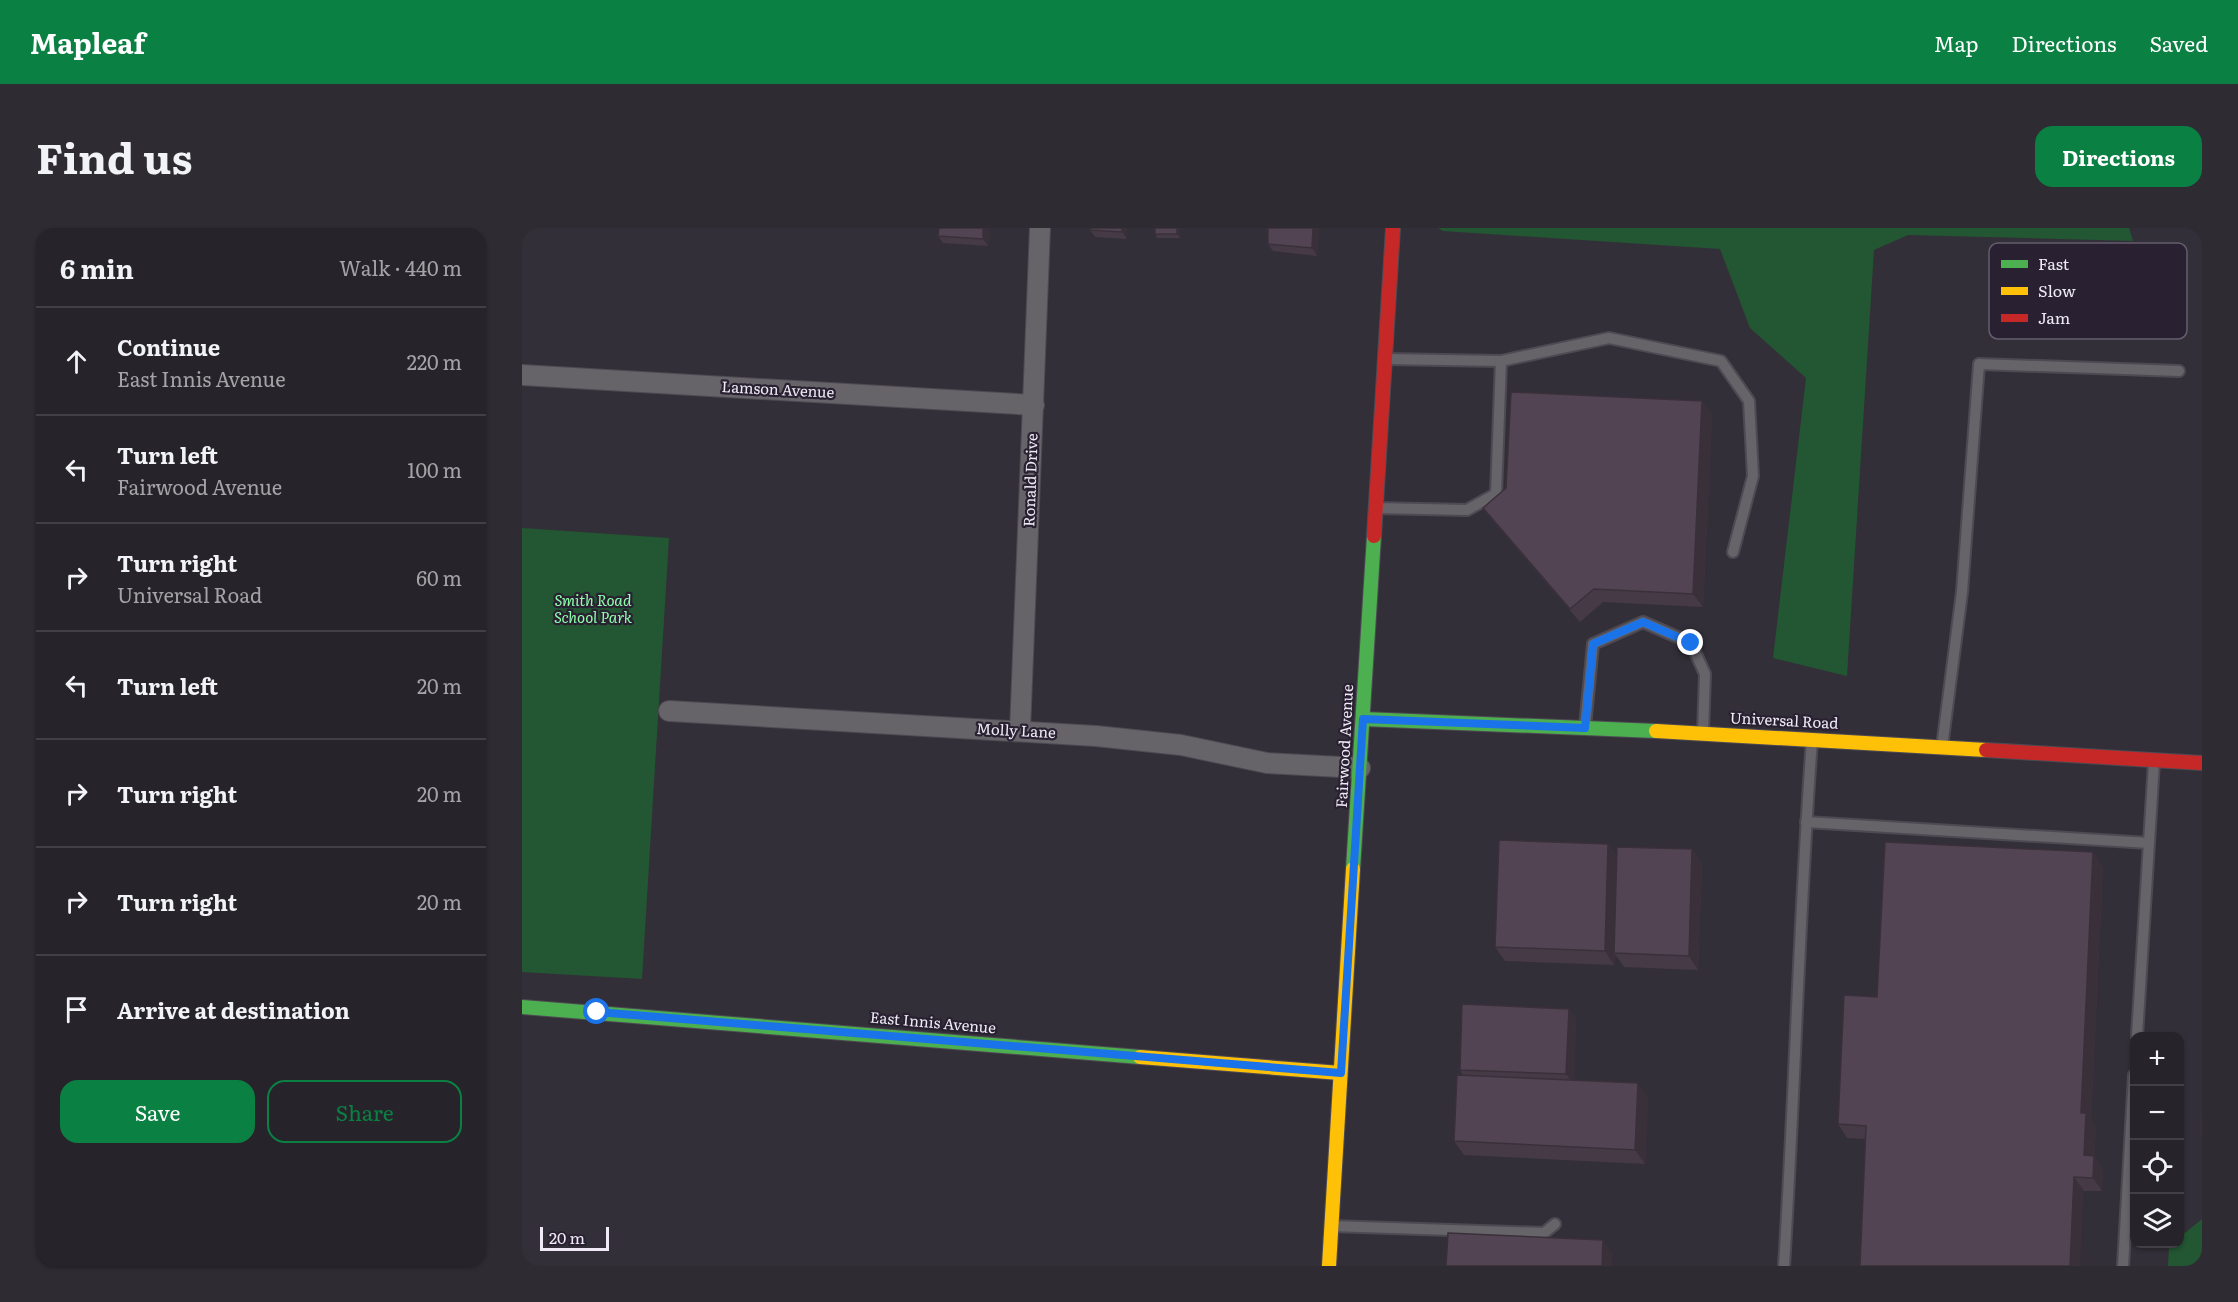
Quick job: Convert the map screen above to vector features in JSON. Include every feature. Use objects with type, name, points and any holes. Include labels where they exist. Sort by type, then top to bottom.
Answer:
[{"type":"street","name":"Ronald Drive","points":[[1020,731],[1040,228]]},
{"type":"street","name":"Fairwood Avenue","points":[[1329,1266],[1393,228]]},
{"type":"street","name":"Lamson Avenue","points":[[522,375],[1034,405]]},
{"type":"street","name":"Molly Lane","points":[[669,711],[1095,736],[1181,745],[1267,763],[1360,768]]},
{"type":"street","name":"Universal Road","points":[[1363,719],[1702,733],[2202,764]]},
{"type":"street","name":"East Innis Avenue","points":[[522,1007],[1341,1073]]},
{"type":"lane","points":[[1385,359],[1501,362],[1609,338],[1721,362],[1749,401],[1753,465],[1753,476],[1732,552]]},
{"type":"lane","points":[[1376,508],[1467,510],[1496,494],[1501,362]]},
{"type":"lane","points":[[1942,747],[1962,592],[1979,364],[2179,371]]},
{"type":"lane","points":[[1585,728],[1593,644],[1643,622],[1691,643],[1705,674],[1702,733]]},
{"type":"lane","points":[[1784,1266],[1812,739]]},
{"type":"lane","points":[[2137,1032],[2154,761]]},
{"type":"lane","points":[[1806,822],[2149,843]]},
{"type":"lane","points":[[2123,1266],[2133,1086]]},
{"type":"lane","points":[[1331,1226],[1544,1233],[1555,1224]]},
{"type":"green space","points":[[1438,228],[2129,228],[2133,241],[1908,235],[1874,250],[1847,676],[1773,658],[1806,378],[1750,328],[1720,249],[1443,231]]},
{"type":"green space","name":"Smith Road School Park","points":[[522,528],[669,538],[642,979],[522,972]]},
{"type":"green space","points":[[2202,1219],[2202,1266],[2168,1266],[2169,1248],[2184,1248],[2184,1234]]},
{"type":"building","points":[[939,228],[983,228],[983,239],[938,236]]},
{"type":"building","points":[[1090,228],[1122,228],[1122,232],[1090,230]]},
{"type":"building","points":[[1155,228],[1177,228],[1177,234],[1155,234]]},
{"type":"building","points":[[1268,228],[1313,228],[1312,248],[1268,244]]},
{"type":"building","points":[[1511,392],[1702,401],[1693,594],[1594,589],[1570,609],[1483,508],[1506,488]]},
{"type":"building","points":[[1499,840],[1608,844],[1605,951],[1495,947]]},
{"type":"building","points":[[1885,842],[2093,852],[2081,1113],[2086,1113],[2084,1155],[2094,1156],[2093,1178],[2074,1177],[2070,1266],[1860,1266],[1866,1126],[1838,1124],[1844,995],[1877,997]]},
{"type":"building","points":[[1617,847],[1692,849],[1689,956],[1614,953]]},
{"type":"building","points":[[1462,1004],[1569,1009],[1566,1074],[1460,1070]]},
{"type":"building","points":[[1457,1075],[1638,1083],[1635,1150],[1454,1141]]},
{"type":"building","points":[[1448,1233],[1603,1240],[1602,1266],[1446,1266]]},
{"type":"traffic: fast","points":[[1353,869],[1374,536]]},
{"type":"traffic: fast","points":[[1363,719],[1656,731]]},
{"type":"traffic: fast","points":[[522,1007],[1140,1057]]},
{"type":"traffic: slow","points":[[1656,731],[1986,750]]},
{"type":"traffic: slow","points":[[1329,1266],[1353,869]]},
{"type":"traffic: slow","points":[[1140,1057],[1340,1073]]},
{"type":"traffic: jam","points":[[1374,536],[1393,228]]},
{"type":"traffic: jam","points":[[1986,750],[2202,763]]},
{"type":"route","points":[[597,1012],[1341,1073],[1363,719],[1585,728],[1593,644],[1643,622],[1691,643]]}]
